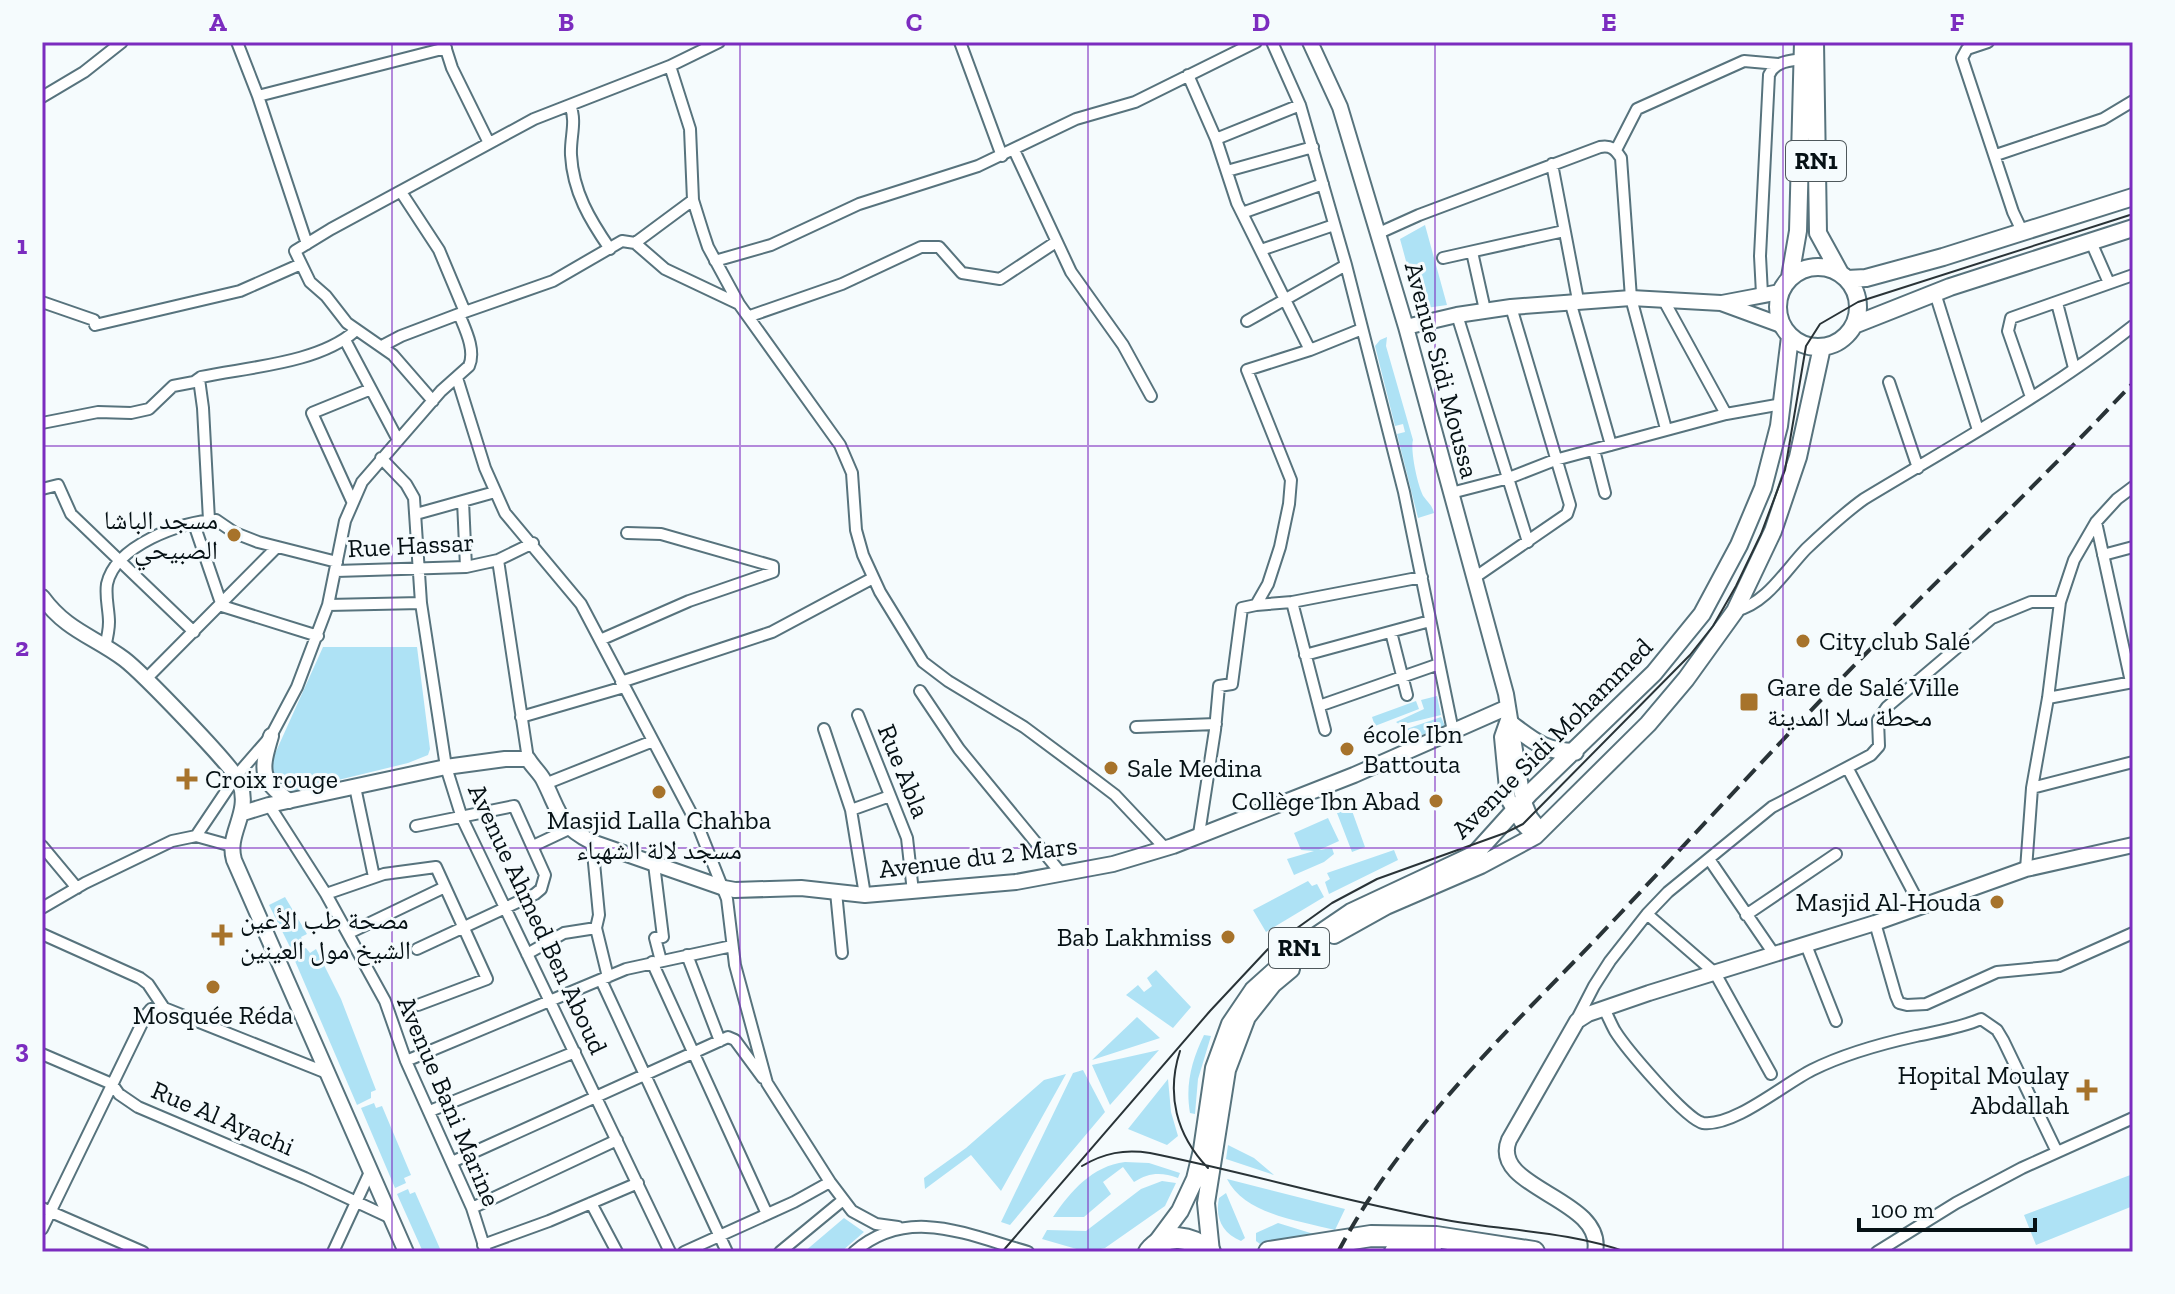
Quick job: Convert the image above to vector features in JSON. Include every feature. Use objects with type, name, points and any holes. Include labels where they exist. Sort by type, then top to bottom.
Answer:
[{"type":"highway","points":[[1269,1252],[1371,1236],[1436,1237],[1534,1252]]},
{"type":"highway","name":"RN1","points":[[1151,1250],[1167,1239],[1183,1238],[1198,1242],[1210,1252]]},
{"type":"highway","points":[[1395,1252],[1453,1252]]},
{"type":"main road","name":"RN1","points":[[1815,42],[1818,233],[1854,289],[1858,302],[1854,325]]},
{"type":"main road","name":"RN1","points":[[1786,331],[1778,314],[1780,292],[1790,277],[1798,231],[1803,50]]},
{"type":"main road","points":[[1790,277],[1816,266],[1844,276],[1866,278],[2133,197]]},
{"type":"main road","points":[[1786,331],[1806,346],[1822,347],[1837,343],[1847,336],[1854,325],[1935,293],[2133,228]]},
{"type":"main road","name":"Avenue Sidi Mohammed","points":[[1151,1250],[1180,1211],[1195,1179],[1214,1068],[1230,1024],[1253,990],[1327,927],[1381,896],[1475,854],[1515,803],[1575,752],[1654,673],[1702,614],[1754,513],[1772,459],[1782,404],[1786,331]]},
{"type":"main road","name":"Avenue Sidi Mohammed","points":[[1210,1252],[1206,1209],[1221,1094],[1240,1032],[1262,997],[1308,953],[1332,936],[1386,906],[1481,865],[1538,833],[1648,724],[1686,679],[1735,611],[1767,545],[1793,476],[1822,347]]},
{"type":"main road","points":[[1510,716],[1540,747],[1556,752],[1575,752]]},
{"type":"street","points":[[42,97],[84,72],[122,42]]},
{"type":"street","points":[[237,42],[307,244]]},
{"type":"street","points":[[433,401],[406,368],[382,346],[355,331],[310,282],[295,251],[534,119],[670,66],[719,42]]},
{"type":"street","points":[[960,42],[1002,156]]},
{"type":"street","points":[[715,261],[771,245],[859,204],[978,166],[1076,119],[1135,102],[1256,42]]},
{"type":"street","points":[[1272,42],[1300,105],[1346,265],[1404,492],[1453,731]]},
{"type":"street","name":"Avenue Sidi Moussa","points":[[1310,42],[1340,107],[1379,233],[1474,578],[1510,716],[1515,803],[1530,817],[1538,833]]},
{"type":"street","points":[[1988,42],[1967,49],[1962,58],[2022,231]]},
{"type":"street","points":[[258,96],[445,45],[452,68],[489,143]]},
{"type":"street","points":[[1762,294],[1760,256],[1768,82],[1772,69],[1803,50]]},
{"type":"street","points":[[1616,150],[1637,109],[1744,61],[1778,64]]},
{"type":"street","points":[[670,66],[690,129],[693,200],[708,247],[739,304],[848,459],[855,485],[856,530],[873,578],[918,656],[932,671],[1024,727],[1115,795],[1165,848]]},
{"type":"street","points":[[1188,75],[1216,139],[1242,213],[1310,350]]},
{"type":"street","points":[[1996,155],[2103,119],[2133,101]]},
{"type":"street","points":[[570,105],[574,116],[571,159],[580,201],[610,249]]},
{"type":"street","points":[[1216,139],[1300,105]]},
{"type":"street","points":[[1227,171],[1313,147]]},
{"type":"street","points":[[1379,233],[1600,147],[1616,150],[1621,158],[1631,298],[1666,429]]},
{"type":"street","points":[[1014,150],[1056,242],[1083,291],[1123,345],[1151,396]]},
{"type":"street","points":[[1552,164],[1574,300],[1611,445]]},
{"type":"street","points":[[1242,213],[1323,184]]},
{"type":"street","points":[[196,836],[237,775],[271,736],[297,687],[328,605],[345,521],[362,482],[471,361],[462,313],[439,250],[401,192]]},
{"type":"street","points":[[635,243],[693,200]]},
{"type":"street","points":[[1261,250],[1334,225]]},
{"type":"street","points":[[1443,258],[1564,231]]},
{"type":"street","points":[[382,346],[414,331],[553,281],[622,241],[635,243],[665,269],[739,304]]},
{"type":"street","points":[[750,316],[842,284],[921,247],[939,247],[962,273],[1000,279],[1056,242]]},
{"type":"street","points":[[2091,242],[2109,283]]},
{"type":"street","points":[[1472,252],[1485,310]]},
{"type":"street","points":[[42,302],[94,320],[95,325],[240,291],[301,264]]},
{"type":"street","points":[[1247,321],[1346,265]]},
{"type":"street","points":[[2031,397],[2008,323],[2014,316],[2133,275]]},
{"type":"street","points":[[1406,327],[1485,310],[1574,300],[1631,298],[1721,303],[1780,292]]},
{"type":"street","points":[[1935,293],[1978,430]]},
{"type":"street","points":[[1663,299],[1726,414]]},
{"type":"street","points":[[1721,303],[1786,331]]},
{"type":"street","points":[[2057,303],[2074,368]]},
{"type":"street","points":[[1474,578],[1569,510],[1568,494],[1555,460],[1511,307]]},
{"type":"street","points":[[1457,315],[1528,542]]},
{"type":"street","points":[[1735,611],[1757,602],[1841,516],[1864,499],[2031,397],[2133,326]]},
{"type":"street","points":[[1256,605],[1268,584],[1280,547],[1291,480],[1247,370],[1362,329]]},
{"type":"street","points":[[42,423],[98,412],[131,413],[149,409],[173,386],[314,355],[345,340],[355,331]]},
{"type":"street","points":[[345,340],[398,440]]},
{"type":"street","points":[[457,378],[495,492],[508,517],[533,543],[581,604],[698,826],[724,888],[739,982],[767,1083]]},
{"type":"street","points":[[105,647],[109,623],[107,586],[119,560],[154,537],[209,520],[199,379]]},
{"type":"street","points":[[1889,382],[1918,468]]},
{"type":"street","points":[[352,501],[312,413],[371,389]]},
{"type":"street","points":[[1451,493],[1666,429],[1782,404]]},
{"type":"street","points":[[1594,450],[1605,493]]},
{"type":"street","name":"Avenue Ahmed Ben Aboud","points":[[381,458],[412,492],[421,603],[446,767],[462,818],[670,1252]]},
{"type":"street","points":[[42,489],[58,485],[71,514],[194,632]]},
{"type":"street","points":[[2026,869],[2032,788],[2048,698],[2060,602],[2074,560],[2096,522],[2133,487]]},
{"type":"street","points":[[416,514],[495,492]]},
{"type":"street","points":[[463,501],[466,567]]},
{"type":"street","name":"Rue Hassar","points":[[209,520],[216,520],[244,537],[337,566],[466,567],[498,560],[533,543]]},
{"type":"street","points":[[2048,698],[2132,682],[2096,522]]},
{"type":"street","points":[[194,524],[222,606]]},
{"type":"street","points":[[600,640],[689,601],[773,572],[773,566],[661,534],[627,533]]},
{"type":"street","points":[[145,680],[222,606],[277,547]]},
{"type":"street","points":[[2103,555],[2133,547]]},
{"type":"street","points":[[498,560],[528,759],[569,829],[533,846]]},
{"type":"street","points":[[1199,834],[1219,686],[1232,684],[1242,608],[1292,602],[1422,577]]},
{"type":"street","points":[[521,717],[772,632],[873,578]]},
{"type":"street","points":[[42,597],[74,630],[127,661],[237,775],[243,794],[243,813],[232,846],[234,860],[406,1252]]},
{"type":"street","points":[[1292,602],[1325,730]]},
{"type":"street","points":[[1595,1252],[1597,1239],[1589,1225],[1519,1174],[1506,1158],[1505,1149],[1610,961],[1668,892],[1772,807],[1848,769],[1876,751],[1880,739],[1878,720],[1887,707],[1992,618],[2031,602],[2060,602]]},
{"type":"street","points":[[328,605],[421,603]]},
{"type":"street","points":[[222,606],[318,636]]},
{"type":"street","points":[[1305,655],[1430,621]]},
{"type":"street","points":[[1391,632],[1407,695]]},
{"type":"street","points":[[1319,706],[1439,664]]},
{"type":"street","points":[[920,691],[959,749],[1060,872]]},
{"type":"street","name":"Rue Abla","points":[[858,715],[907,838],[913,892]]},
{"type":"street","name":"Avenue du 2 Mars","points":[[569,829],[592,842],[724,888],[801,888],[865,895],[1005,884],[1113,864],[1165,848],[1354,775],[1453,731],[1510,716]]},
{"type":"street","points":[[1136,727],[1216,724]]},
{"type":"street","points":[[824,729],[851,810],[865,895]]},
{"type":"street","points":[[271,736],[264,766],[266,780],[289,801]]},
{"type":"street","points":[[545,784],[653,741]]},
{"type":"street","points":[[243,813],[446,767],[528,759]]},
{"type":"street","points":[[2032,788],[2133,762]]},
{"type":"street","points":[[1848,769],[1921,907]]},
{"type":"street","points":[[355,787],[374,877]]},
{"type":"street","points":[[851,810],[890,796]]},
{"type":"street","name":"Avenue Bani Marine","points":[[269,805],[349,933],[391,1015],[406,1061],[472,1208],[485,1248]]},
{"type":"street","points":[[416,826],[514,806],[545,875],[541,889],[417,949]]},
{"type":"street","points":[[42,908],[164,845],[196,836],[232,846]]},
{"type":"street","points":[[592,842],[599,915],[596,928],[604,978],[727,1252]]},
{"type":"street","points":[[1577,1021],[1604,1009],[1875,923],[2026,869],[2133,845]]},
{"type":"street","points":[[42,846],[77,888]]},
{"type":"street","points":[[1746,915],[1836,854]]},
{"type":"street","points":[[1709,859],[1774,954]]},
{"type":"street","points":[[654,864],[663,937],[655,938],[657,961],[694,1053],[767,1214]]},
{"type":"street","points":[[326,894],[374,877],[436,867],[487,979],[418,1005]]},
{"type":"street","points":[[349,933],[445,887]]},
{"type":"street","points":[[836,892],[842,953]]},
{"type":"street","points":[[1647,914],[1715,973],[1771,1074]]},
{"type":"street","points":[[1875,923],[1896,996],[1899,1003],[1907,1005],[1926,1004],[1997,972],[2059,966],[2133,933]]},
{"type":"street","points":[[527,954],[564,933],[596,928]]},
{"type":"street","points":[[42,934],[140,978],[164,1008]]},
{"type":"street","points":[[1806,945],[1836,1021]]},
{"type":"street","points":[[406,1061],[604,978],[657,961],[732,946]]},
{"type":"street","points":[[687,955],[720,1041]]},
{"type":"street","points":[[42,1229],[46,1210],[148,1011],[155,1007],[327,1073]]},
{"type":"street","points":[[1604,1009],[1629,1050],[1681,1107],[1693,1118],[1706,1123],[1737,1114],[1830,1061],[1878,1045],[1963,1027],[1981,1019],[1997,1030],[2003,1040],[2057,1152]]},
{"type":"street","points":[[452,1162],[728,1037],[735,1040],[767,1083],[830,1182],[855,1214],[865,1220],[898,1227],[953,1231],[1028,1252]]},
{"type":"street","points":[[430,1111],[575,1052]]},
{"type":"street","name":"Rue Al Ayachi","points":[[42,1054],[112,1084],[119,1094],[138,1107],[391,1218]]},
{"type":"street","points":[[1877,1252],[1956,1203],[2133,1118]]},
{"type":"street","points":[[472,1208],[617,1140]]},
{"type":"street","points":[[333,1252],[370,1172]]},
{"type":"street","points":[[684,1252],[830,1182]]},
{"type":"street","points":[[485,1248],[638,1183]]},
{"type":"street","points":[[780,1252],[843,1200]]},
{"type":"street","points":[[591,1203],[617,1252]]},
{"type":"street","points":[[46,1210],[143,1252]]},
{"type":"street","points":[[854,1252],[876,1236],[898,1227]]},
{"type":"shaded area","points":[[1425,225],[1447,305],[1419,309],[1400,239]]},
{"type":"shaded area","points":[[1387,337],[1386,346],[1413,440],[1417,478],[1434,513],[1418,518],[1397,434],[1405,432],[1403,424],[1395,426],[1375,346]]},
{"type":"shaded area","points":[[323,647],[417,647],[430,749],[428,755],[408,763],[289,792],[269,767]]},
{"type":"shaded area","points":[[1437,696],[1441,715],[1400,725],[1396,722],[1424,709],[1421,700]]},
{"type":"shaded area","points":[[1416,701],[1419,709],[1375,726],[1372,717]]},
{"type":"shaded area","points":[[1441,717],[1445,726],[1399,744],[1395,733]]},
{"type":"shaded area","points":[[1351,808],[1365,847],[1352,852],[1337,813]]},
{"type":"shaded area","points":[[1328,818],[1339,841],[1319,850],[1332,848],[1334,854],[1324,862],[1294,875],[1287,859],[1314,851],[1301,850],[1294,833]]},
{"type":"shaded area","points":[[1394,850],[1398,860],[1329,894],[1325,882],[1330,879],[1327,873]]},
{"type":"shaded area","points":[[1308,881],[1312,886],[1317,884],[1324,897],[1266,932],[1253,910]]},
{"type":"shaded area","points":[[285,897],[307,934],[301,937],[304,943],[291,949],[269,905]]},
{"type":"shaded area","points":[[306,948],[310,953],[316,949],[341,999],[376,1090],[371,1092],[371,1098],[357,1105],[292,954]]},
{"type":"shaded area","points":[[1156,970],[1191,1007],[1173,1028],[1126,995],[1138,985],[1144,992],[1152,986],[1147,978]]},
{"type":"shaded area","points":[[1137,1017],[1160,1038],[1092,1060]]},
{"type":"shaded area","points":[[1204,1035],[1211,1036],[1198,1079],[1195,1114],[1190,1113],[1189,1082]]},
{"type":"shaded area","points":[[1159,1050],[1110,1105],[1092,1065]]},
{"type":"shaded area","points":[[1083,1070],[1105,1112],[1010,1225],[1001,1222],[1073,1073]]},
{"type":"shaded area","points":[[1066,1074],[1001,1191],[971,1155],[925,1189],[924,1178],[966,1148],[1044,1080]]},
{"type":"shaded area","points":[[1168,1079],[1171,1112],[1178,1136],[1167,1145],[1128,1129]]},
{"type":"shaded area","points":[[374,1103],[376,1108],[382,1106],[411,1175],[404,1178],[406,1183],[395,1188],[361,1108]]},
{"type":"shaded area","points":[[1228,1145],[1254,1158],[1274,1175],[1226,1159]]},
{"type":"shaded area","points":[[1125,1162],[1149,1163],[1180,1173],[1178,1178],[1156,1174],[1134,1182],[1123,1167],[1103,1182],[1111,1194],[1084,1217],[1053,1217],[1075,1189],[1092,1174]]},
{"type":"shaded area","points":[[2133,1174],[2133,1206],[2036,1245],[2024,1215]]},
{"type":"shaded area","points":[[1227,1179],[1345,1209],[1335,1230],[1289,1219],[1246,1200]]},
{"type":"shaded area","points":[[1162,1181],[1176,1183],[1165,1206],[1105,1248],[1087,1252],[1042,1239],[1047,1230],[1086,1231],[1141,1189]]},
{"type":"shaded area","points":[[408,1189],[410,1194],[415,1192],[441,1251],[423,1252],[397,1194]]},
{"type":"shaded area","points":[[1226,1193],[1245,1238],[1241,1241],[1229,1234],[1219,1218],[1219,1198]]},
{"type":"shaded area","points":[[844,1218],[864,1232],[841,1252],[804,1252]]},
{"type":"shaded area","points":[[1278,1223],[1317,1235],[1260,1244],[1256,1241],[1256,1233]]},
{"type":"tram line","points":[[1002,1252],[1210,1011],[1268,949],[1332,903],[1377,879],[1523,824],[1690,655],[1713,626],[1761,534],[1785,470],[1806,346],[1820,324],[1858,302],[2133,214]]},
{"type":"tram line","points":[[1180,1051],[1174,1083],[1177,1113],[1188,1142],[1208,1168]]},
{"type":"tram line","points":[[1082,1166],[1114,1153],[1150,1153],[1409,1213],[1582,1240],[1626,1252]]},
{"type":"railway","points":[[1338,1252],[1396,1160],[1465,1076],[1821,700],[2133,383]]},
{"type":"place","name":"مسجد الباشا الصبيحي","points":[[234,535]]},
{"type":"place","name":"City club Salé","points":[[1803,641]]},
{"type":"place","name":"Gare de Salé Ville محطة سلا المدينة","points":[[1749,702]]},
{"type":"place","name":"école Ibn Battouta","points":[[1347,749]]},
{"type":"place","name":"Sale Medina","points":[[1111,768]]},
{"type":"place","name":"Croix rouge","points":[[187,779]]},
{"type":"place","name":"Masjid Lalla Chahba مسجد لالة الشهباء","points":[[659,792]]},
{"type":"place","name":"Collège Ibn Abad","points":[[1436,801]]},
{"type":"place","name":"Masjid Al-Houda","points":[[1997,902]]},
{"type":"place","name":"مصحة طب الأعين الشيخ مول العينين","points":[[222,935]]},
{"type":"place","name":"Bab Lakhmiss","points":[[1228,937]]},
{"type":"place","name":"Mosquée Réda","points":[[213,987]]},
{"type":"place","name":"Hopital Moulay Abdallah","points":[[2087,1090]]}]
